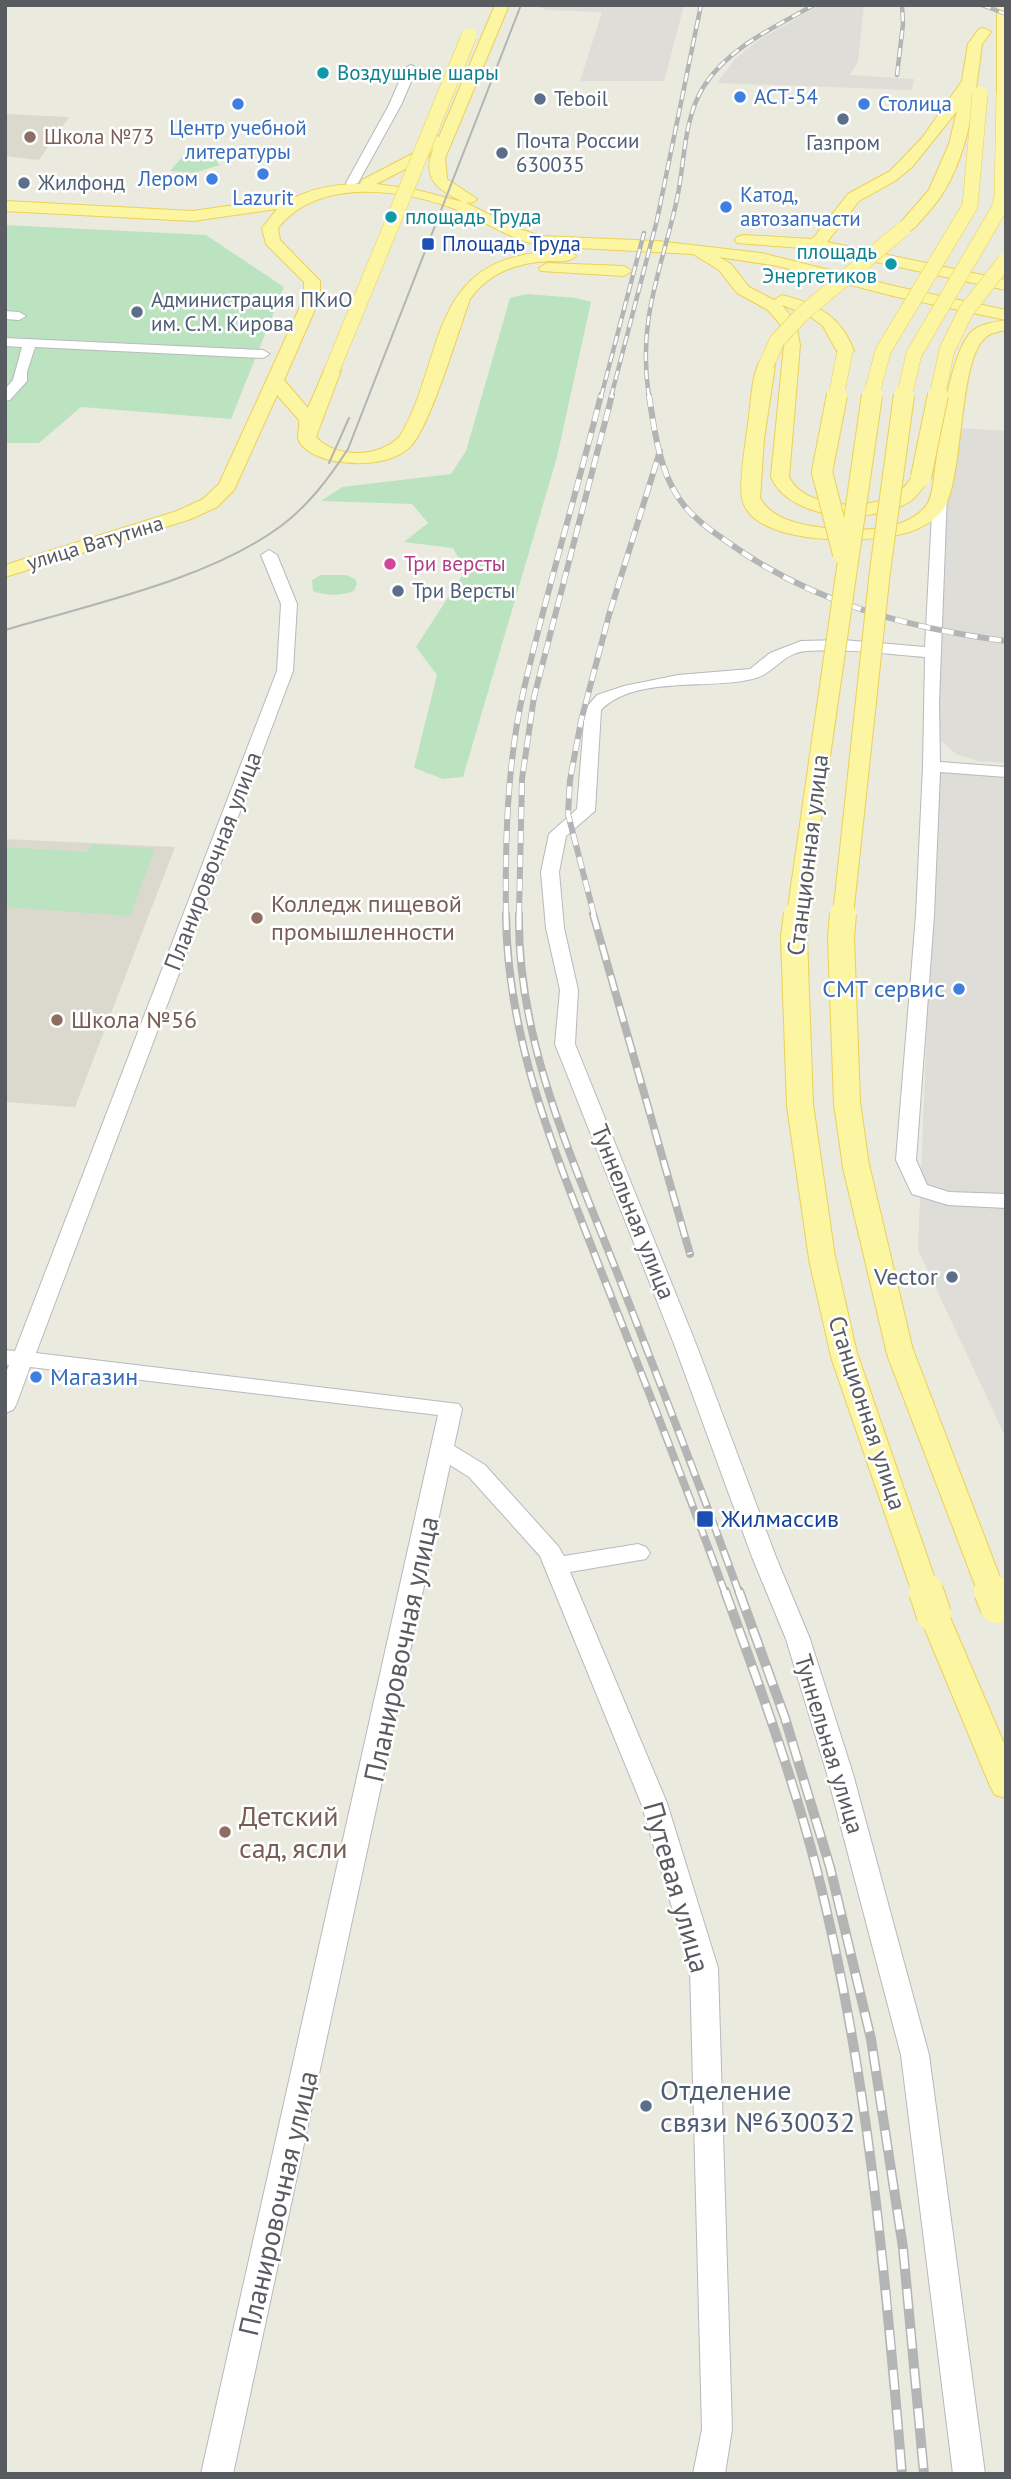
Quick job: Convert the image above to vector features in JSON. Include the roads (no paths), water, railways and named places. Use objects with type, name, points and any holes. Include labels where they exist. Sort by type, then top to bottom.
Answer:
[{"type":"main road","points":[[360,183],[422,155],[426,150],[489,5]]},
{"type":"main road","points":[[502,5],[438,158],[436,173],[444,186],[537,229],[815,244],[1004,284]]},
{"type":"main road","name":"Станционная улица","points":[[1004,5],[1003,206],[914,354],[906,381],[880,570],[841,937],[847,1103],[856,1166],[874,1251],[900,1352],[1006,1626]]},
{"type":"main road","points":[[483,20],[469,36],[309,426],[307,438],[311,444],[327,453],[365,457],[387,453],[402,446],[414,428],[462,299],[490,280],[520,271],[625,265]]},
{"type":"main road","name":"Станционная улица","points":[[1002,33],[984,26],[975,87],[970,206],[883,351],[878,364],[794,937],[800,1105],[822,1258],[844,1355],[934,1615],[1006,1786]]},
{"type":"main road","points":[[975,87],[951,162],[923,210],[801,315],[777,341],[766,365],[755,439],[751,498],[755,507],[764,516],[784,525],[811,531],[866,535],[916,522],[933,511],[940,494],[954,412],[970,345],[981,332],[1006,325]]},
{"type":"main road","points":[[815,244],[830,233],[855,197],[893,176],[928,142],[975,87]]},
{"type":"main road","points":[[5,206],[193,216],[258,209],[310,191],[360,183],[421,187],[473,201]]},
{"type":"main road","points":[[263,228],[279,212],[300,199],[351,188],[377,188],[417,193],[463,206],[532,239],[685,248],[788,262],[917,297],[1006,315]]},
{"type":"main road","points":[[263,228],[267,211],[277,204]]},
{"type":"main road","points":[[193,216],[237,226]]},
{"type":"main road","name":"улица Ватутина","points":[[5,571],[184,515],[210,502],[227,486],[313,290],[312,281],[285,257],[262,243],[263,228]]},
{"type":"main road","points":[[685,248],[720,263],[743,290],[774,306],[788,323],[792,345],[780,477],[788,491],[803,500],[822,506],[868,508],[901,499],[914,489],[921,477],[947,350],[966,311],[1006,260]]},
{"type":"main road","points":[[743,290],[786,301],[833,323],[839,333],[845,351],[822,472],[846,569]]},
{"type":"main road","points":[[274,377],[276,385],[309,426]]},
{"type":"street","points":[[360,183],[411,68]]},
{"type":"street","points":[[5,342],[263,354]]},
{"type":"street","points":[[5,397],[20,381],[20,372],[30,343]]},
{"type":"street","points":[[940,494],[925,915],[906,1160],[919,1189],[948,1198],[1006,1202]]},
{"type":"street","name":"Планировочная улица","points":[[5,1405],[14,1358],[285,671],[289,604],[269,555]]},
{"type":"street","name":"Туннельная улица","points":[[934,653],[843,645],[801,646],[776,656],[754,674],[678,680],[629,689],[603,699],[593,709],[586,811],[558,834],[550,872],[555,929],[569,990],[565,1044],[685,1344],[764,1557],[798,1639],[841,1774],[915,2055],[969,2474]]},
{"type":"street","points":[[932,766],[1006,772]]},
{"type":"street","name":"Планировочная улица","points":[[14,1358],[451,1409],[218,2474]]},
{"type":"street","name":"Путевая улица","points":[[443,1450],[477,1471],[550,1552],[654,1803],[704,1968],[717,2429],[709,2474]]},
{"type":"street","points":[[556,1566],[638,1553]]},
{"type":"tram line","points":[[5,630],[111,600],[185,576],[219,561],[252,545],[281,526],[318,490],[348,449],[521,5]]},
{"type":"tram line","points":[[329,463],[349,418]]},
{"type":"railway","points":[[611,397],[657,220],[701,5]]},
{"type":"railway","points":[[649,397],[646,369],[648,320],[677,199],[688,127],[697,99],[714,72],[726,60],[769,30],[814,5]]},
{"type":"railway","points":[[897,75],[903,24],[902,5]]},
{"type":"railway","points":[[982,5],[1006,14]]},
{"type":"railway","points":[[601,397],[644,233]]},
{"type":"railway","points":[[506,914],[508,804],[518,720],[541,618],[601,395]]},
{"type":"railway","points":[[519,914],[522,779],[534,697],[612,395]]},
{"type":"railway","points":[[649,395],[659,453]]},
{"type":"railway","points":[[594,915],[568,814],[570,780],[581,721],[609,615],[659,453]]},
{"type":"railway","points":[[659,453],[666,474],[688,510],[760,564],[827,597],[896,620],[1006,641]]},
{"type":"railway","points":[[506,914],[515,1009],[539,1102],[570,1192],[725,1593]]},
{"type":"railway","points":[[519,914],[527,1006],[550,1096],[739,1593]]},
{"type":"railway","points":[[593,914],[690,1254]]},
{"type":"railway","points":[[725,1591],[796,1797],[834,1942],[849,2017],[872,2169],[902,2474]]},
{"type":"railway","points":[[739,1591],[785,1718],[830,1867],[871,2039],[903,2248],[924,2474]]},
{"type":"place","name":"Воздушные шары","points":[[323,73]]},
{"type":"place","name":"АСТ-54","points":[[740,97]]},
{"type":"place","name":"Teboil","points":[[540,99]]},
{"type":"place","name":"Центр учебной литературы","points":[[238,104]]},
{"type":"place","name":"Столица","points":[[864,104]]},
{"type":"place","name":"Газпром","points":[[843,119]]},
{"type":"place","name":"Школа №73","points":[[30,137]]},
{"type":"place","name":"Почта России 630035","points":[[502,153]]},
{"type":"place","name":"Lazurit","points":[[263,174]]},
{"type":"place","name":"Лером","points":[[212,179]]},
{"type":"place","name":"Жилфонд","points":[[24,183]]},
{"type":"place","name":"Катод, автозапчасти","points":[[726,207]]},
{"type":"place","name":"площадь Труда","points":[[391,217]]},
{"type":"place","name":"Площадь Труда","points":[[428,244]]},
{"type":"place","name":"площадь Энергетиков","points":[[891,264]]},
{"type":"place","name":"Администрация ПКиО им. С.М. Кирова","points":[[137,312]]},
{"type":"place","name":"Три версты","points":[[390,564]]},
{"type":"place","name":"Три Версты","points":[[398,591]]},
{"type":"place","name":"Колледж пищевой промышленности","points":[[257,918]]},
{"type":"place","name":"СМТ сервис","points":[[959,989]]},
{"type":"place","name":"Школа №56","points":[[57,1020]]},
{"type":"place","name":"Vector","points":[[952,1277]]},
{"type":"place","name":"Магазин","points":[[36,1377]]},
{"type":"place","name":"Жилмассив","points":[[705,1519]]},
{"type":"place","name":"Детский сад, ясли","points":[[225,1832]]},
{"type":"place","name":"Отделение связи №630032","points":[[646,2106]]}]
